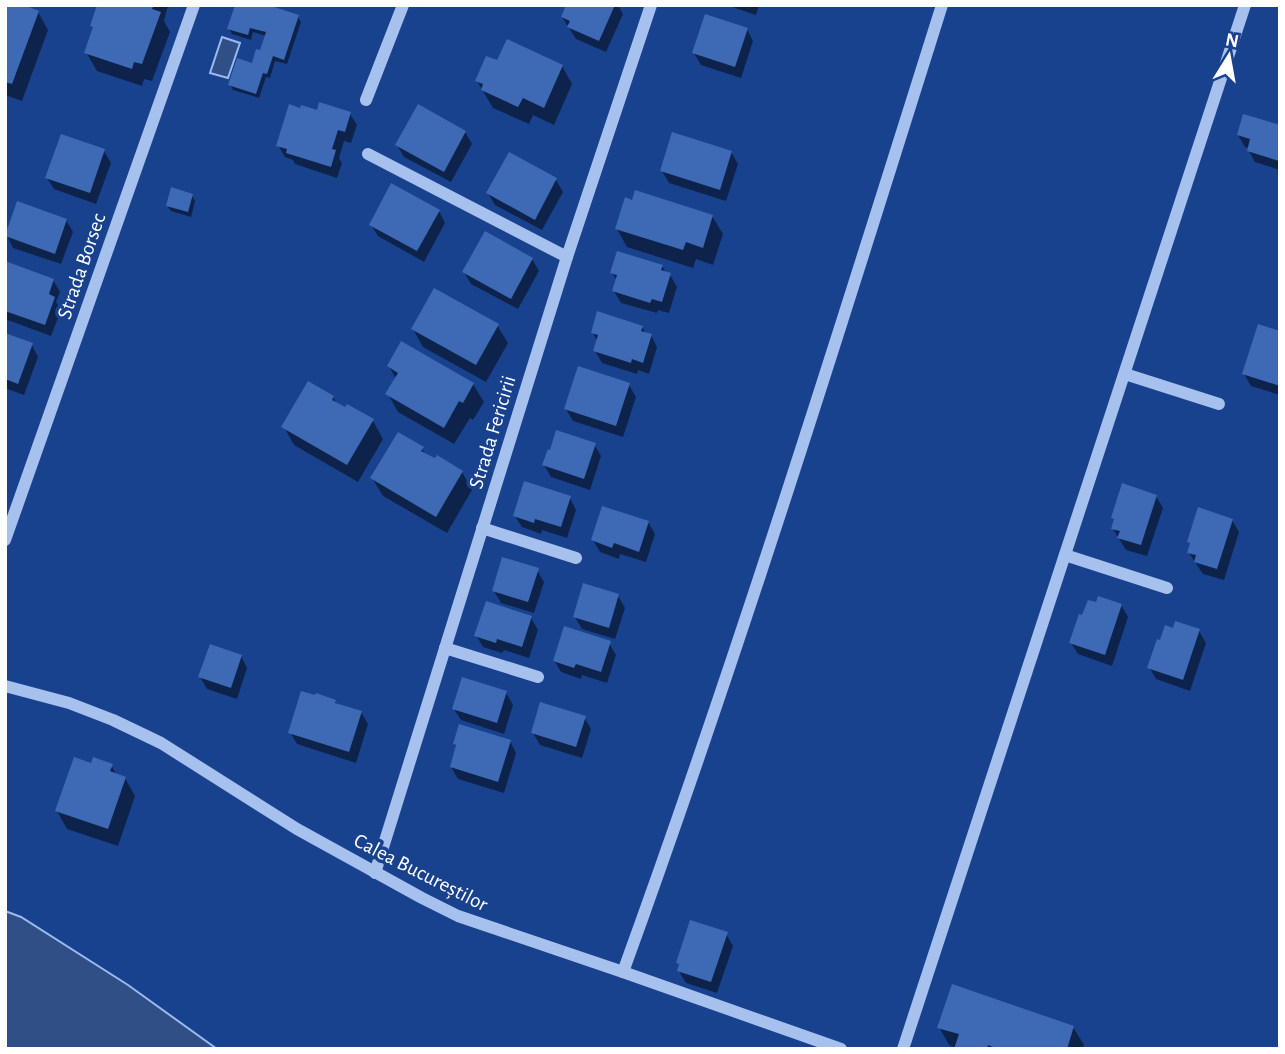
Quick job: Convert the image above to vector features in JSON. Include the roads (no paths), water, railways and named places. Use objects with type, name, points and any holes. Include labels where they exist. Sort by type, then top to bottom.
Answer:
[{"type":"street","name":"Strada Borsec","points":[[5,540],[194,5]]},
{"type":"street","points":[[366,100],[403,5]]},
{"type":"street","name":"Strada Fericirii","points":[[375,873],[567,257],[651,5]]},
{"type":"street","points":[[623,972],[748,611],[942,5]]},
{"type":"street","points":[[903,1049],[1245,5]]},
{"type":"street","points":[[368,154],[567,257]]},
{"type":"street","points":[[1125,374],[1219,404]]},
{"type":"street","points":[[482,528],[576,558]]},
{"type":"street","points":[[1065,555],[1167,588]]},
{"type":"street","points":[[445,648],[538,677]]},
{"type":"street","name":"Calea Bucureștilor","points":[[5,686],[69,703],[113,720],[160,743],[297,829],[458,916],[841,1049]]},
{"type":"water","points":[[222,37],[240,43],[228,78],[210,73]]},
{"type":"water","points":[[5,911],[21,917],[128,985],[217,1049],[5,1049]]}]
